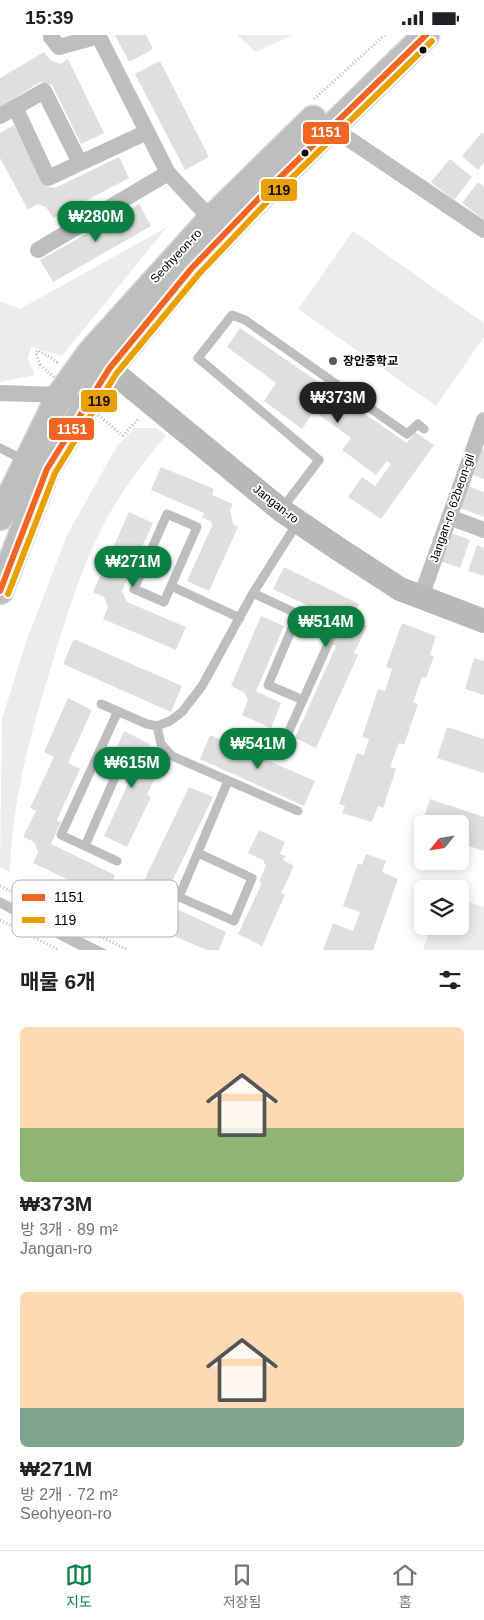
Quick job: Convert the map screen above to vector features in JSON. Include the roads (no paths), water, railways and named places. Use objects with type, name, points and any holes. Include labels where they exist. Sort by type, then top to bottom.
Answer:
[{"type":"main road","name":"Seohyeon-ro","points":[[0,591],[47,469],[85,408],[100,361],[211,219],[324,108],[404,35]]},
{"type":"main road","name":"Seohyeon-ro","points":[[0,517],[60,395],[100,361],[331,127],[426,35]]},
{"type":"street","points":[[50,37],[59,47],[99,36],[168,173],[211,219]]},
{"type":"street","points":[[0,115],[44,91],[80,163]]},
{"type":"street","points":[[15,107],[48,178],[147,132]]},
{"type":"street","points":[[331,127],[483,228]]},
{"type":"street","points":[[38,250],[168,173]]},
{"type":"street","name":"Jangan-ro","points":[[100,361],[290,516],[400,589],[484,621]]},
{"type":"street","points":[[0,393],[60,395],[85,408]]},
{"type":"street","name":"Jangan-ro 62beon-gil","points":[[421,597],[484,421]]},
{"type":"street","points":[[449,517],[484,530]]},
{"type":"lane","points":[[101,704],[147,724],[157,726],[170,721],[192,701],[253,593],[319,460],[198,358],[232,315],[245,319],[407,434],[418,424],[424,429]]},
{"type":"lane","points":[[0,448],[26,461]]},
{"type":"lane","points":[[167,514],[197,527],[171,586],[164,602],[134,589],[167,514]]},
{"type":"lane","points":[[171,586],[240,617]]},
{"type":"lane","points":[[253,593],[334,631],[288,733]]},
{"type":"lane","points":[[298,614],[268,685],[303,700]]},
{"type":"lane","points":[[117,861],[61,835],[118,711]]},
{"type":"lane","points":[[157,726],[161,744],[172,757],[298,811]]},
{"type":"lane","points":[[85,846],[116,775],[94,764]]},
{"type":"lane","points":[[198,853],[252,878],[234,921],[179,897],[228,781]]},
{"type":"place","name":"장안중학교","points":[[333,361]]}]
